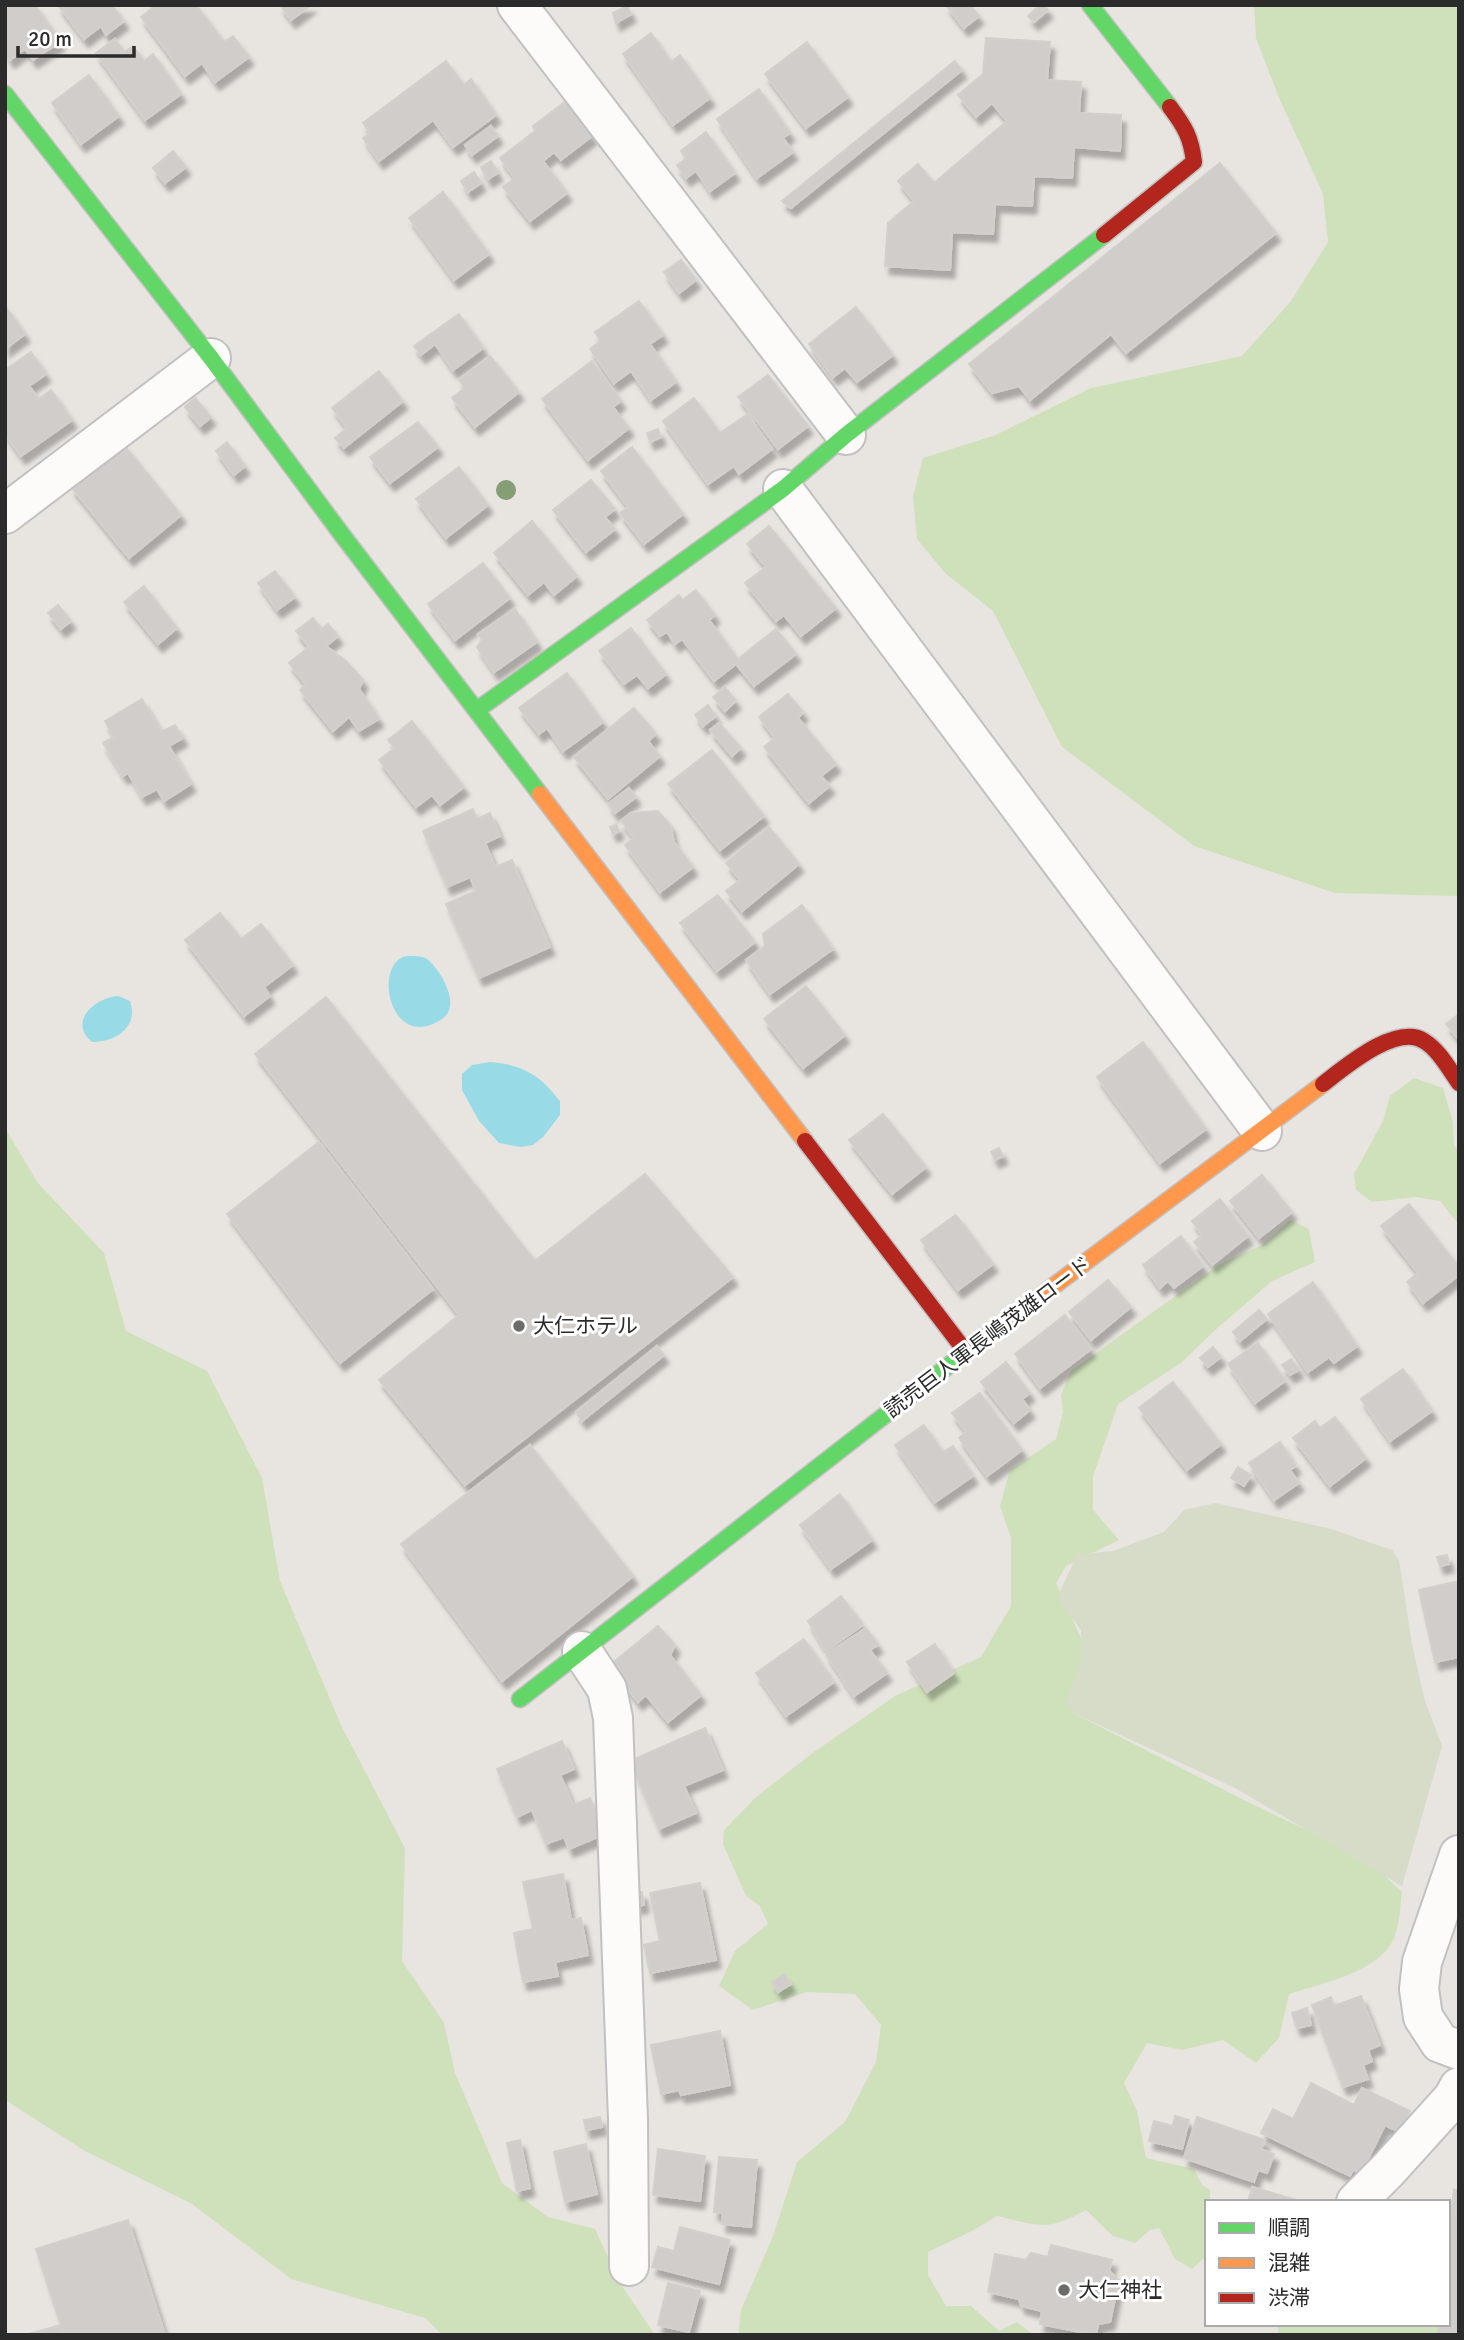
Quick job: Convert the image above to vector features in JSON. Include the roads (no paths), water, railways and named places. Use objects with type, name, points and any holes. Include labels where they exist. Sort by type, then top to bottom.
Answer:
[{"type":"street","points":[[517,5],[846,435]]},
{"type":"street","points":[[477,710],[783,489],[846,435],[1194,162],[1186,128],[1090,5]]},
{"type":"street","points":[[5,94],[211,358],[966,1352]]},
{"type":"street","points":[[5,514],[211,358]]},
{"type":"street","points":[[783,489],[1262,1131]]},
{"type":"street","name":"読売巨人軍長嶋茂雄ロード","points":[[520,1699],[966,1352],[1365,1052],[1395,1038],[1411,1034],[1427,1041],[1459,1083]]},
{"type":"street","points":[[582,1651],[607,1689],[613,1718],[628,2119],[629,2266]]},
{"type":"street","points":[[1459,1855],[1422,1962],[1419,1989],[1423,2017],[1440,2043],[1459,2050]]},
{"type":"street","points":[[1358,2200],[1388,2170],[1459,2087]]},
{"type":"water","points":[[423,957],[432,964],[443,979],[450,997],[448,1013],[442,1019],[425,1026],[411,1026],[400,1018],[389,993],[389,978],[393,966],[401,958]]},
{"type":"water","points":[[118,996],[130,1001],[132,1010],[128,1025],[117,1036],[92,1042],[85,1034],[83,1019],[100,1001]]},
{"type":"water","points":[[490,1062],[530,1072],[560,1101],[560,1115],[533,1145],[521,1147],[499,1143],[479,1121],[462,1090],[462,1074],[472,1065]]},
{"type":"place","name":"大仁ホテル","points":[[519,1326]]},
{"type":"place","name":"大仁神社","points":[[1064,2290]]}]
